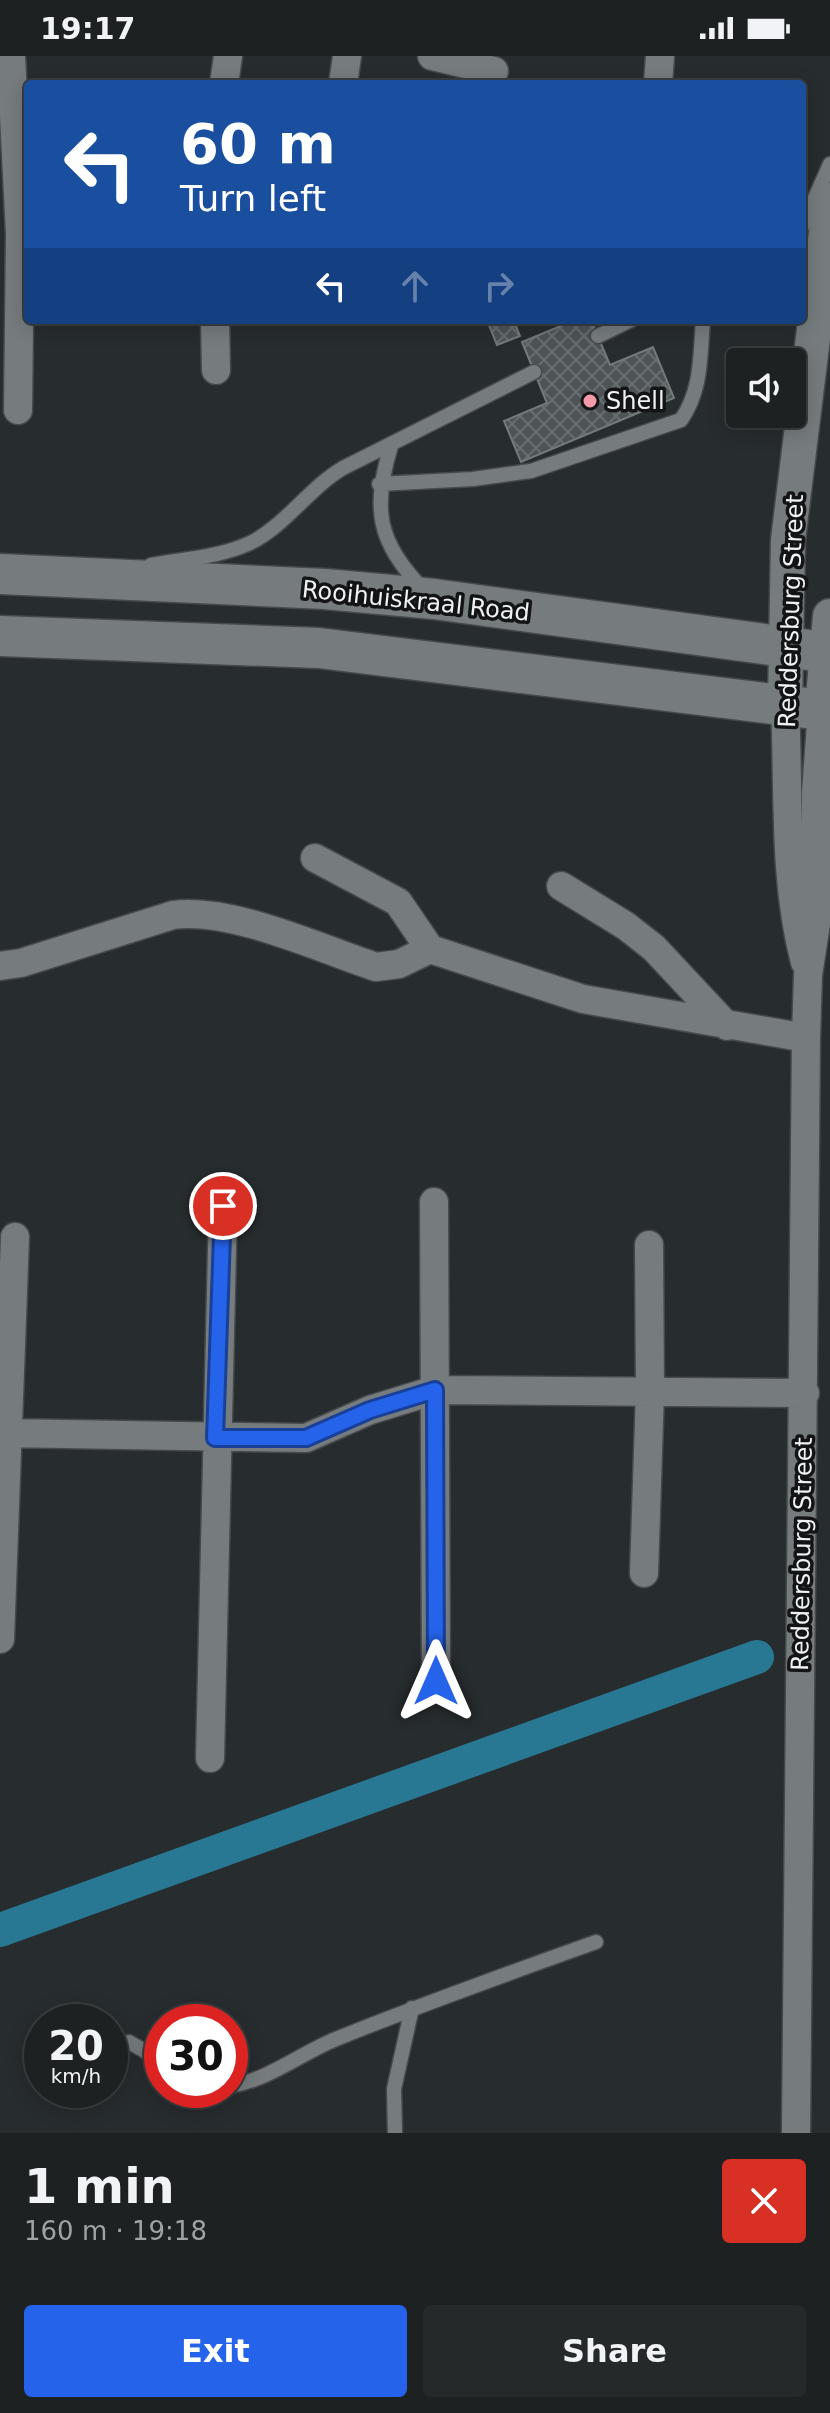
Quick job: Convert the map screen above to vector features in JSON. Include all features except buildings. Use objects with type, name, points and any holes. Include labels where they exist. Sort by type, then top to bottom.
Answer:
[{"type":"main road","name":"Rooihuiskraal Road","points":[[0,574],[325,589],[434,599],[785,649],[829,641]]},
{"type":"main road","points":[[0,636],[319,648],[812,709]]},
{"type":"street","points":[[11,56],[20,234],[18,410]]},
{"type":"street","points":[[225,80],[228,56]]},
{"type":"street","points":[[344,80],[347,56]]},
{"type":"street","points":[[432,56],[494,70]]},
{"type":"street","points":[[658,80],[660,56]]},
{"type":"street","name":"Reddersburg Street","points":[[796,2133],[800,1581],[805,1393],[819,1171],[806,1038],[808,975],[816,923],[816,793],[812,709],[785,649],[788,540],[817,281],[818,224]]},
{"type":"street","points":[[215,324],[216,370]]},
{"type":"street","name":"Reddersburg Street","points":[[808,975],[795,923],[789,865],[812,709],[829,641]]},
{"type":"street","points":[[315,858],[398,902],[430,949],[583,999],[806,1038]]},
{"type":"street","points":[[561,886],[626,926],[654,948],[727,1026]]},
{"type":"street","points":[[0,966],[21,963],[191,912],[230,919],[376,967],[399,964],[430,949]]},
{"type":"street","points":[[434,1202],[436,1681]]},
{"type":"street","points":[[210,1758],[215,1438],[223,1206]]},
{"type":"street","points":[[0,1639],[15,1237]]},
{"type":"street","points":[[644,1573],[650,1391],[649,1245]]},
{"type":"street","points":[[6,1433],[306,1438],[382,1405],[435,1390],[805,1393]]},
{"type":"lane","points":[[818,224],[830,164]]},
{"type":"lane","points":[[598,336],[623,324]]},
{"type":"lane","points":[[379,484],[473,479],[531,471],[681,420],[693,403],[698,384],[703,324]]},
{"type":"lane","points":[[82,578],[230,550],[251,542],[320,482],[534,372]]},
{"type":"lane","points":[[391,446],[379,484],[382,520],[393,556],[434,599]]},
{"type":"lane","points":[[248,2082],[329,2042],[412,2008],[596,1942]]},
{"type":"lane","points":[[395,2133],[394,2089],[412,2008]]},
{"type":"lane","points":[[129,2042],[144,2051]]},
{"type":"waterway","points":[[0,1930],[757,1657]]},
{"type":"place","name":"Shell","points":[[590,401]]},
{"type":"route","points":[[223,1206],[215,1438],[306,1438],[370,1410],[435,1390],[436,1681]]}]
